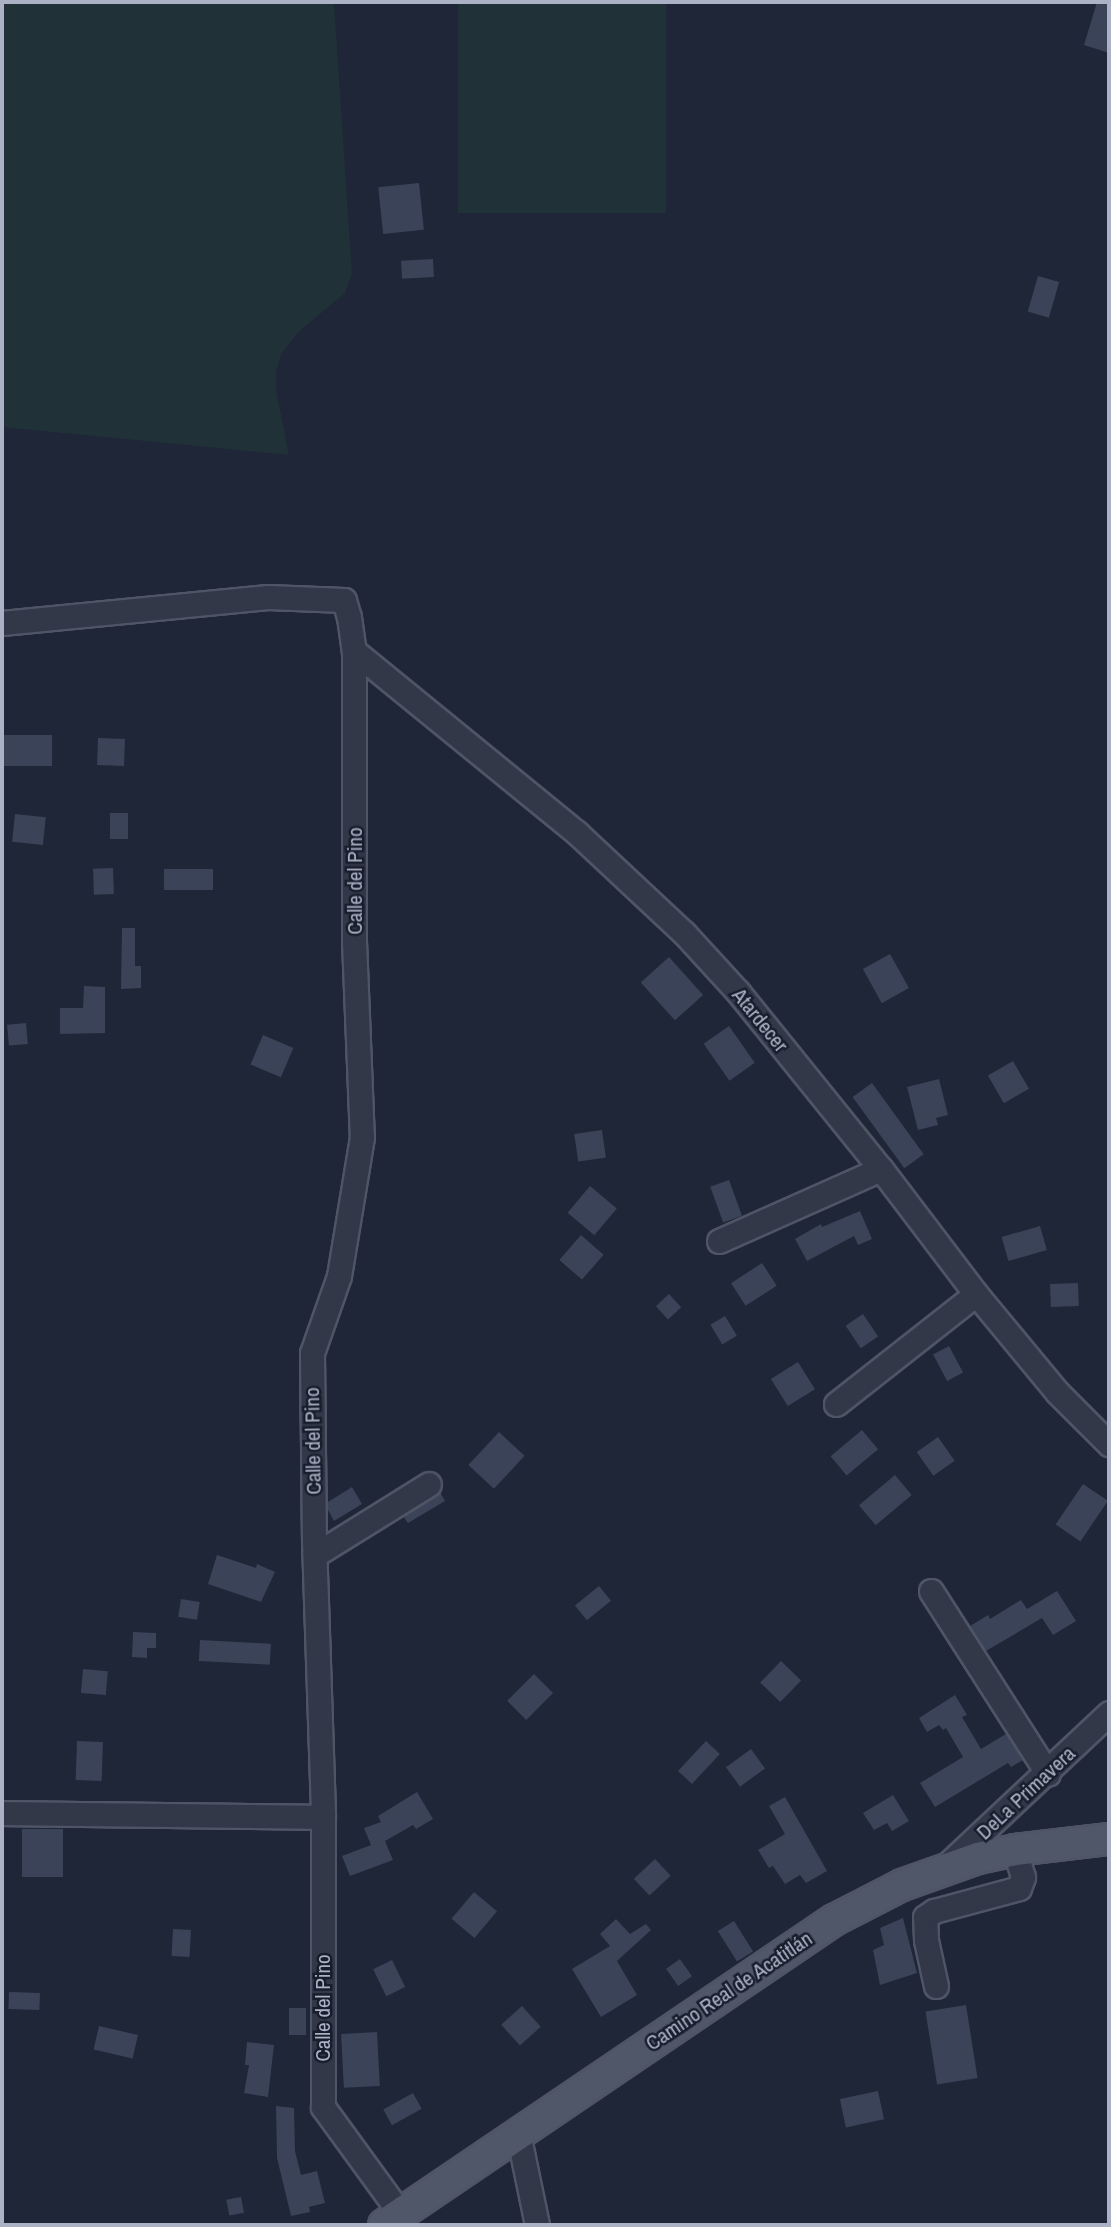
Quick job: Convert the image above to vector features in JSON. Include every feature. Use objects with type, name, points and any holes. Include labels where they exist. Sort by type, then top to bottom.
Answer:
[{"type":"main road","name":"Camino Real de Acatitlán","points":[[392,2219],[834,1920],[902,1885],[942,1870],[1015,1850],[1109,1839]]},
{"type":"street","points":[[2,622],[268,597],[344,600],[354,651]]},
{"type":"street","name":"Atardecer","points":[[354,651],[578,833],[684,933],[738,992],[881,1169],[976,1294],[1057,1392],[1109,1444]]},
{"type":"street","name":"Calle del Pino","points":[[354,651],[354,941],[362,1137],[339,1276],[312,1353],[323,1817],[323,2107],[392,2219]]},
{"type":"street","points":[[719,1241],[881,1169]]},
{"type":"street","points":[[836,1404],[976,1294]]},
{"type":"street","points":[[315,1555],[429,1484]]},
{"type":"street","points":[[931,1591],[1048,1774]]},
{"type":"street","name":"DeLa Primavera","points":[[942,1870],[1048,1774],[1109,1713]]},
{"type":"street","points":[[2,1813],[323,1817]]},
{"type":"street","points":[[936,1986],[926,1940],[925,1917],[934,1912],[1019,1888],[1023,1877],[1015,1850]]},
{"type":"street","points":[[518,2133],[537,2225]]},
{"type":"shaded area","points":[[2,2],[334,2],[352,275],[344,294],[298,332],[281,354],[276,372],[276,390],[289,455],[2,427]]},
{"type":"shaded area","points":[[458,2],[666,2],[666,213],[458,213]]},
{"type":"building","points":[[1097,2],[1109,2],[1109,53],[1084,45]]},
{"type":"building","points":[[419,183],[424,230],[383,234],[378,187]]},
{"type":"building","points":[[433,259],[434,277],[402,279],[401,261]]},
{"type":"building","points":[[1038,276],[1059,282],[1049,318],[1028,312]]},
{"type":"building","points":[[2,735],[52,735],[52,766],[2,766]]},
{"type":"building","points":[[98,738],[125,739],[124,766],[97,765]]},
{"type":"building","points":[[110,813],[128,813],[128,839],[110,839]]},
{"type":"building","points":[[15,814],[46,817],[43,845],[12,842]]},
{"type":"building","points":[[113,868],[114,894],[94,895],[93,869]]},
{"type":"building","points":[[164,869],[213,869],[213,890],[164,890]]},
{"type":"building","points":[[122,928],[135,928],[135,966],[141,966],[141,988],[121,989]]},
{"type":"building","points":[[890,954],[909,988],[882,1003],[863,969]]},
{"type":"building","points":[[669,957],[703,995],[675,1020],[641,982]]},
{"type":"building","points":[[84,986],[105,987],[105,1033],[60,1034],[60,1008],[83,1008]]},
{"type":"building","points":[[26,1023],[28,1044],[9,1046],[7,1025]]},
{"type":"building","points":[[729,1026],[755,1063],[729,1081],[704,1044]]},
{"type":"building","points":[[263,1035],[293,1048],[281,1077],[250,1064]]},
{"type":"building","points":[[1013,1061],[1029,1089],[1004,1103],[988,1076]]},
{"type":"building","points":[[939,1079],[948,1115],[936,1118],[938,1125],[918,1130],[907,1087]]},
{"type":"building","points":[[872,1083],[924,1154],[904,1168],[853,1097]]},
{"type":"building","points":[[602,1130],[606,1158],[578,1162],[574,1134]]},
{"type":"building","points":[[729,1180],[742,1216],[723,1223],[710,1187]]},
{"type":"building","points":[[590,1186],[617,1208],[594,1235],[568,1213]]},
{"type":"building","points":[[860,1211],[872,1239],[858,1245],[854,1236],[807,1261],[795,1239],[821,1224],[822,1227]]},
{"type":"building","points":[[1040,1226],[1047,1250],[1008,1261],[1002,1237]]},
{"type":"building","points":[[581,1235],[604,1255],[582,1280],[559,1260]]},
{"type":"building","points":[[762,1263],[777,1286],[746,1306],[731,1283]]},
{"type":"building","points":[[1078,1283],[1079,1306],[1051,1307],[1050,1284]]},
{"type":"building","points":[[669,1294],[681,1307],[668,1319],[656,1306]]},
{"type":"building","points":[[863,1314],[878,1336],[861,1348],[846,1326]]},
{"type":"building","points":[[725,1316],[737,1336],[722,1344],[710,1325]]},
{"type":"building","points":[[949,1346],[963,1372],[947,1381],[933,1354]]},
{"type":"building","points":[[798,1362],[815,1389],[788,1406],[771,1379]]},
{"type":"building","points":[[862,1430],[878,1449],[847,1476],[831,1456]]},
{"type":"building","points":[[499,1432],[525,1456],[494,1489],[468,1465]]},
{"type":"building","points":[[938,1437],[955,1461],[933,1476],[917,1452]]},
{"type":"building","points":[[895,1475],[912,1495],[876,1525],[859,1505]]},
{"type":"building","points":[[1083,1484],[1108,1501],[1080,1541],[1056,1525]]},
{"type":"building","points":[[352,1487],[362,1504],[334,1521],[328,1510],[328,1502]]},
{"type":"building","points":[[440,1492],[445,1501],[408,1523],[403,1516]]},
{"type":"building","points":[[217,1555],[256,1568],[257,1564],[275,1572],[261,1602],[208,1584]]},
{"type":"building","points":[[599,1586],[611,1601],[587,1620],[575,1606]]},
{"type":"building","points":[[1057,1591],[1076,1621],[1053,1635],[1042,1618],[986,1651],[970,1626],[988,1615],[990,1619],[1021,1600],[1027,1609]]},
{"type":"building","points":[[181,1599],[200,1602],[197,1620],[178,1617]]},
{"type":"building","points":[[133,1632],[156,1633],[156,1648],[147,1648],[147,1658],[132,1657]]},
{"type":"building","points":[[200,1640],[271,1644],[270,1665],[199,1661]]},
{"type":"building","points":[[781,1661],[801,1680],[780,1702],[760,1683]]},
{"type":"building","points":[[83,1669],[108,1671],[106,1695],[81,1693]]},
{"type":"building","points":[[534,1674],[553,1693],[526,1720],[507,1701]]},
{"type":"building","points":[[955,1695],[967,1715],[962,1717],[981,1749],[1006,1734],[1023,1760],[1011,1767],[1008,1763],[935,1807],[920,1783],[963,1757],[946,1728],[943,1730],[939,1725],[927,1732],[919,1718]]},
{"type":"building","points":[[77,1741],[103,1742],[102,1781],[76,1780]]},
{"type":"building","points":[[706,1741],[720,1754],[692,1784],[678,1771]]},
{"type":"building","points":[[751,1749],[765,1768],[740,1787],[726,1767]]},
{"type":"building","points":[[417,1792],[433,1819],[416,1829],[413,1825],[385,1841],[393,1860],[350,1876],[342,1856],[371,1845],[364,1828],[381,1822],[378,1816]]},
{"type":"building","points":[[893,1795],[909,1821],[892,1831],[887,1823],[874,1830],[863,1813]]},
{"type":"building","points":[[785,1797],[827,1871],[806,1883],[800,1875],[785,1884],[773,1866],[769,1868],[758,1850],[785,1834],[769,1806]]},
{"type":"building","points":[[22,1829],[63,1829],[63,1877],[22,1877]]},
{"type":"building","points":[[655,1859],[671,1876],[649,1896],[634,1879]]},
{"type":"building","points":[[474,1892],[497,1911],[474,1938],[452,1919]]},
{"type":"building","points":[[903,1918],[917,1973],[880,1985],[873,1950],[884,1945],[880,1928]]},
{"type":"building","points":[[616,1919],[630,1934],[646,1924],[651,1930],[617,1961],[637,1995],[601,2017],[572,1969],[610,1946],[600,1934]]},
{"type":"building","points":[[734,1921],[753,1952],[737,1962],[718,1931]]},
{"type":"building","points":[[173,1929],[191,1930],[190,1957],[172,1956]]},
{"type":"building","points":[[680,1959],[692,1976],[678,1986],[666,1969]]},
{"type":"building","points":[[392,1960],[405,1987],[386,1996],[373,1969]]},
{"type":"building","points":[[9,1992],[40,1993],[39,2010],[8,2009]]},
{"type":"building","points":[[966,2005],[978,2078],[937,2085],[926,2011]]},
{"type":"building","points":[[522,2006],[541,2027],[520,2046],[501,2025]]},
{"type":"building","points":[[289,2008],[306,2008],[306,2035],[289,2035]]},
{"type":"building","points":[[99,2026],[138,2035],[133,2058],[94,2049]]},
{"type":"building","points":[[377,2032],[380,2086],[344,2088],[341,2034]]},
{"type":"building","points":[[247,2042],[274,2045],[268,2097],[244,2093],[249,2065],[245,2065]]},
{"type":"building","points":[[878,2091],[884,2119],[846,2127],[840,2099]]},
{"type":"building","points":[[413,2093],[422,2109],[392,2125],[383,2109]]},
{"type":"building","points":[[276,2106],[294,2108],[295,2151],[301,2175],[317,2171],[325,2203],[309,2207],[310,2212],[291,2216],[277,2158]]},
{"type":"building","points":[[241,2197],[244,2213],[229,2216],[226,2200]]}]
